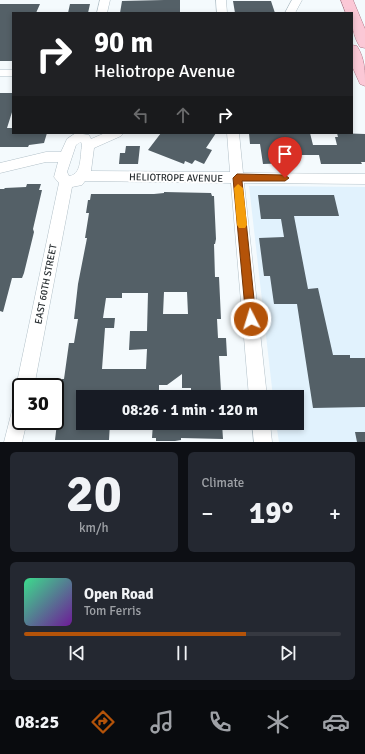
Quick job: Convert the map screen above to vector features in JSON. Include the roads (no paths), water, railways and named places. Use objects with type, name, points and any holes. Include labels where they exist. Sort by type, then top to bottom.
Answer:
[{"type":"main road","points":[[347,0],[352,12]]},
{"type":"main road","points":[[353,15],[365,44]]},
{"type":"main road","points":[[353,51],[365,81]]},
{"type":"street","points":[[102,12],[105,0]]},
{"type":"street","points":[[220,0],[222,12]]},
{"type":"street","points":[[291,12],[297,0]]},
{"type":"street","points":[[0,73],[12,73]]},
{"type":"street","points":[[66,182],[77,181],[83,176],[82,138],[110,134]]},
{"type":"street","points":[[233,134],[257,390]]},
{"type":"street","name":"EAST 60TH STREET","points":[[27,378],[66,182],[61,177],[72,140],[82,138]]},
{"type":"street","points":[[0,168],[46,157],[66,157]]},
{"type":"street","name":"HELIOTROPE AVENUE","points":[[83,176],[365,179]]},
{"type":"street","points":[[14,442],[16,430]]},
{"type":"street","points":[[262,430],[263,442]]}]
